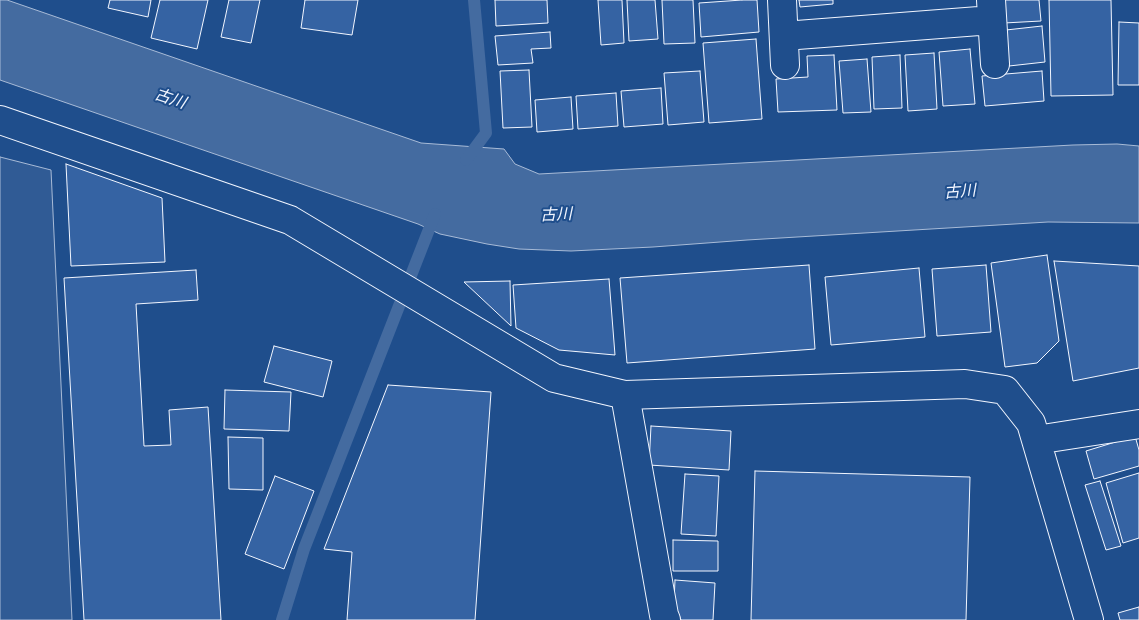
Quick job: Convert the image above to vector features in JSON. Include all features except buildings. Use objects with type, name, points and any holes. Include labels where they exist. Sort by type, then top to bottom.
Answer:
[{"type":"street","points":[[782,0],[785,65]]},
{"type":"street","points":[[784,36],[992,10],[995,64]]},
{"type":"street","points":[[0,120],[290,220],[554,378],[625,394],[965,384],[1005,390],[1031,422],[1088,620]]},
{"type":"street","points":[[625,394],[666,620]]},
{"type":"street","points":[[1036,440],[1139,424]]},
{"type":"shaded area","points":[[0,157],[51,170],[72,620],[0,620]]},
{"type":"water","name":"古川","points":[[0,0],[7,0],[421,143],[504,149],[515,164],[539,174],[1073,145],[1117,144],[1139,146],[1139,223],[1048,222],[571,251],[519,249],[487,244],[440,234],[418,224],[0,80]]},
{"type":"waterway","points":[[466,160],[486,133],[474,0]]},
{"type":"waterway","points":[[282,620],[304,549],[435,214]]}]
